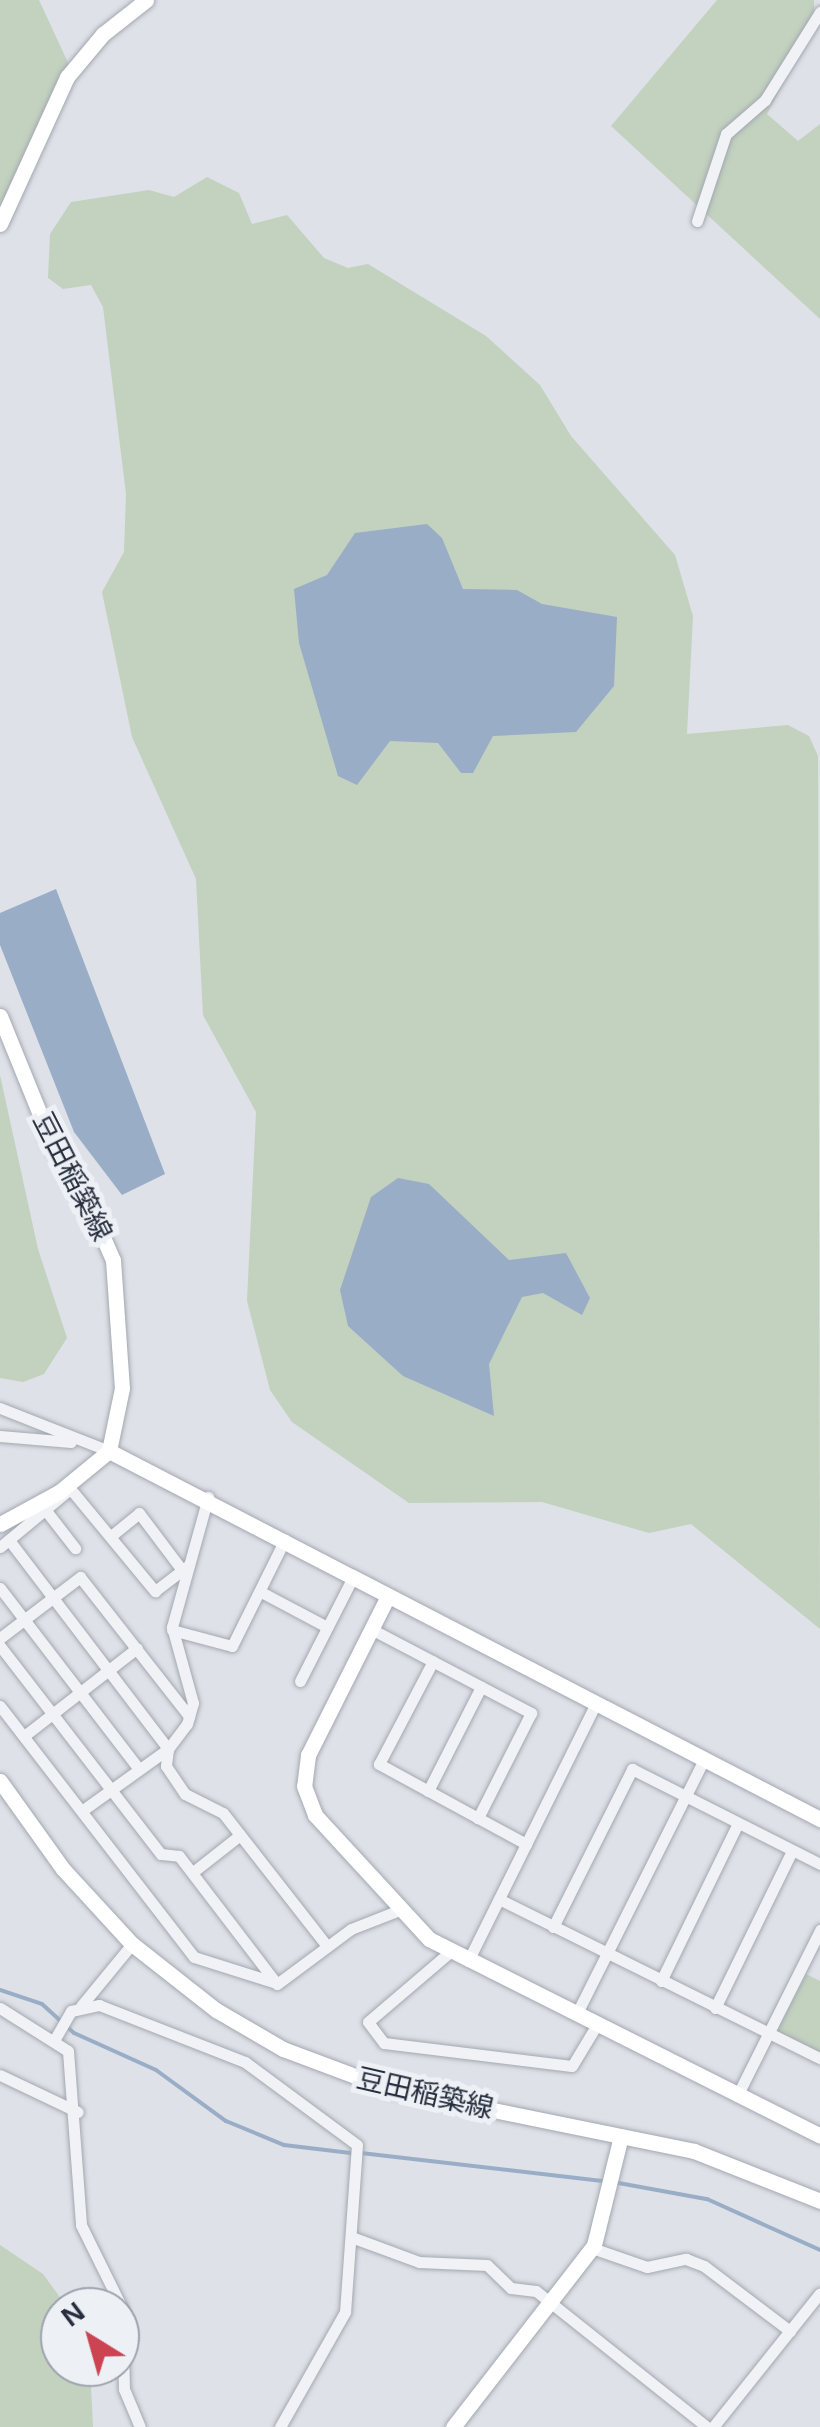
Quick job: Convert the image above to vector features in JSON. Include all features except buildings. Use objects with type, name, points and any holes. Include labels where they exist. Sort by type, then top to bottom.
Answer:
[{"type":"main road","points":[[0,224],[67,77],[103,34],[146,0]]},
{"type":"main road","name":"豆田稲築線","points":[[0,1016],[54,1149],[84,1194],[113,1260],[122,1388],[108,1452]]},
{"type":"main road","points":[[0,1524],[72,1488],[108,1452],[208,1497],[594,1707],[820,1819]]},
{"type":"main road","points":[[388,1596],[316,1735],[304,1786],[315,1815],[397,1911],[451,1951],[820,2136]]},
{"type":"main road","name":"豆田稲築線","points":[[0,1781],[63,1869],[132,1944],[216,2010],[326,2069],[694,2151],[820,2201]]},
{"type":"main road","points":[[453,2427],[593,2246],[621,2136]]},
{"type":"street","points":[[697,221],[726,134],[765,100],[820,12]]},
{"type":"street","points":[[0,1408],[108,1452]]},
{"type":"street","points":[[0,1436],[86,1443]]},
{"type":"street","points":[[186,1567],[155,1591],[72,1488],[5,1544],[53,1597],[168,1749],[166,1766],[185,1794],[223,1813],[327,1946]]},
{"type":"street","points":[[83,1810],[168,1749],[189,1716],[193,1703],[172,1630],[208,1497]]},
{"type":"street","points":[[47,1512],[75,1548]]},
{"type":"street","points":[[111,1536],[139,1513],[186,1567]]},
{"type":"street","points":[[172,1630],[232,1646],[286,1540]]},
{"type":"street","points":[[0,1638],[80,1577],[189,1716]]},
{"type":"street","points":[[300,1681],[353,1577]]},
{"type":"street","points":[[0,1588],[140,1769]]},
{"type":"street","points":[[262,1592],[327,1627]]},
{"type":"street","points":[[371,1629],[531,1713],[478,1818]]},
{"type":"street","points":[[0,1646],[161,1854],[179,1856],[277,1984]]},
{"type":"street","points":[[24,1736],[137,1648]]},
{"type":"street","points":[[433,1661],[379,1764],[526,1844]]},
{"type":"street","points":[[428,1791],[481,1687]]},
{"type":"street","points":[[0,1706],[194,1956],[277,1984]]},
{"type":"street","points":[[468,1960],[594,1707]]},
{"type":"street","points":[[576,2016],[703,1760]]},
{"type":"street","points":[[553,1926],[632,1770],[820,1864]]},
{"type":"street","points":[[660,1981],[737,1824]]},
{"type":"street","points":[[193,1872],[240,1835]]},
{"type":"street","points":[[715,2008],[792,1850]]},
{"type":"street","points":[[499,1899],[820,2058]]},
{"type":"street","points":[[277,1984],[327,1946],[397,1911]]},
{"type":"street","points":[[737,2096],[820,1930]]},
{"type":"street","points":[[56,2036],[132,1944]]},
{"type":"street","points":[[451,1951],[368,2022],[384,2042],[572,2066],[596,2026]]},
{"type":"street","points":[[81,2006],[99,2005],[245,2062],[351,2136],[360,2159],[354,2238],[334,2342],[280,2427]]},
{"type":"street","points":[[0,2008],[56,2036],[71,2061],[78,2112],[81,2225],[122,2308],[124,2389],[140,2427]]},
{"type":"street","points":[[0,2075],[78,2112]]},
{"type":"street","points":[[354,2238],[419,2262],[487,2264],[511,2288],[553,2302],[710,2427],[820,2293]]},
{"type":"street","points":[[593,2246],[634,2265],[686,2259],[704,2266],[790,2331]]},
{"type":"green space","points":[[0,0],[39,0],[70,67],[0,214]]},
{"type":"green space","points":[[717,0],[814,0],[814,26],[767,114],[798,141],[820,124],[820,319],[611,126]]},
{"type":"green space","points":[[207,177],[239,193],[252,224],[287,215],[324,258],[348,268],[368,264],[486,336],[540,385],[571,436],[675,555],[693,616],[687,734],[788,725],[809,736],[818,756],[820,1629],[691,1524],[649,1533],[542,1502],[409,1503],[292,1422],[270,1390],[247,1301],[256,1112],[203,1015],[196,879],[132,737],[102,592],[124,552],[126,494],[103,307],[91,285],[63,289],[48,278],[50,234],[71,202],[149,190],[174,197]]},
{"type":"green space","points":[[0,1075],[38,1249],[67,1338],[44,1374],[23,1382],[0,1378]]},
{"type":"green space","points":[[806,1974],[820,1981],[820,2052],[777,2031]]},
{"type":"green space","points":[[0,2245],[43,2274],[52,2287],[40,2287],[40,2387],[91,2387],[93,2427],[0,2427]]},
{"type":"water","points":[[427,524],[442,538],[463,589],[517,590],[542,604],[617,617],[614,686],[576,732],[493,736],[473,773],[461,773],[438,743],[390,741],[357,785],[338,776],[299,643],[294,589],[327,575],[355,533]]},
{"type":"water","points":[[56,889],[165,1174],[122,1195],[74,1132],[0,945],[0,913]]},
{"type":"water","points":[[398,1178],[429,1184],[509,1260],[566,1253],[590,1298],[582,1315],[543,1293],[522,1297],[489,1364],[494,1416],[403,1376],[348,1326],[340,1290],[371,1197]]},
{"type":"waterway","points":[[0,1990],[42,2004],[74,2033],[156,2070],[226,2121],[284,2145],[351,2153]]},
{"type":"waterway","points":[[361,2153],[604,2181]]},
{"type":"waterway","points":[[613,2182],[707,2199],[820,2250]]}]
